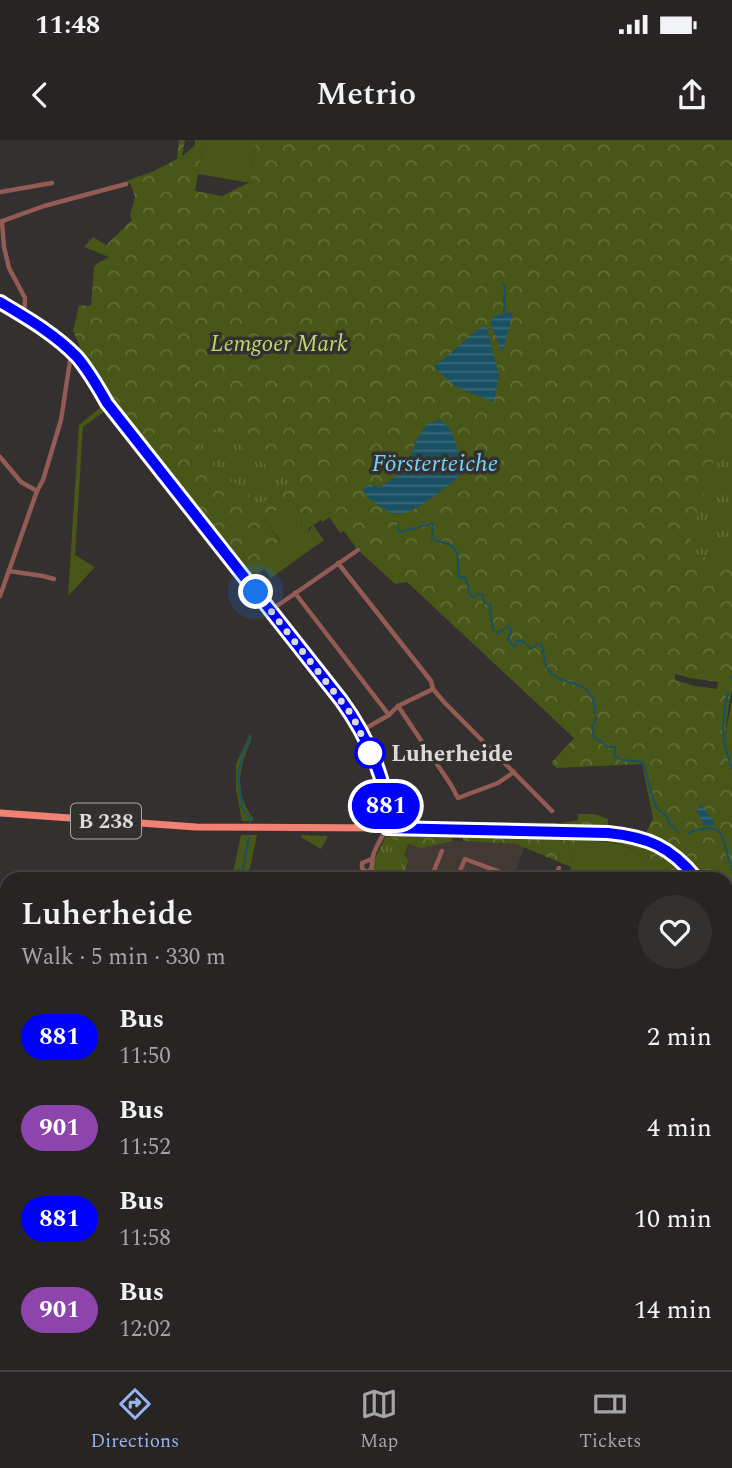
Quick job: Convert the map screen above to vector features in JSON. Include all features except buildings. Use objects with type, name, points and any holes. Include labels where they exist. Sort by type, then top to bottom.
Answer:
[{"type":"main road","points":[[0,302],[46,330],[73,353],[92,377],[107,403],[341,700],[361,731],[381,779],[388,817],[387,828]]},
{"type":"main road","name":"B 238","points":[[0,813],[203,827],[608,833],[652,842],[675,856],[690,872]]},
{"type":"street","points":[[0,192],[52,183]]},
{"type":"street","points":[[24,317],[25,298],[9,268],[1,222],[44,206],[126,184]]},
{"type":"street","points":[[0,596],[43,480],[59,427],[73,353]]},
{"type":"street","points":[[0,457],[21,482],[37,491]]},
{"type":"street","points":[[271,610],[358,550]]},
{"type":"street","points":[[338,564],[431,681],[433,689],[552,811]]},
{"type":"street","points":[[9,572],[54,579]]},
{"type":"street","points":[[295,593],[389,715]]},
{"type":"street","points":[[361,731],[389,715],[398,706],[433,689]]},
{"type":"street","points":[[398,706],[458,798],[498,782],[514,772]]},
{"type":"street","points":[[372,859],[362,863],[365,871],[372,870],[372,859],[387,828]]},
{"type":"street","points":[[433,872],[442,851]]},
{"type":"street","points":[[460,872],[465,859],[500,872]]},
{"type":"street","points":[[557,872],[559,868]]},
{"type":"shaded area","points":[[454,841],[516,844],[525,847],[515,872],[406,870],[408,865],[404,855],[408,844],[422,848]]},
{"type":"green space","name":"Lemgoer Mark","points":[[179,140],[185,140],[184,155],[195,145],[195,140],[204,140],[195,191],[222,196],[250,182],[256,140],[732,140],[732,691],[725,737],[732,755],[732,872],[696,872],[678,851],[646,833],[653,818],[642,764],[557,768],[551,763],[574,738],[407,582],[395,584],[357,549],[344,531],[340,533],[329,517],[309,528],[308,532],[302,527],[296,506],[289,500],[282,504],[264,520],[280,541],[275,544],[286,552],[252,578],[113,398],[93,367],[80,355],[79,344],[73,331],[79,305],[91,306],[94,267],[109,257],[84,247],[93,237],[106,245],[132,220],[130,215],[135,197],[131,185],[126,181],[177,159]],"holes":[[[417,439],[398,515],[370,484],[381,486],[398,475],[396,467],[411,456]],[[675,674],[718,682],[717,689],[675,680]]]},
{"type":"green space","points":[[204,140],[256,140],[250,183],[198,174]]},
{"type":"green space","points":[[102,406],[105,411],[83,427],[75,555],[95,567],[68,596],[79,425]]},
{"type":"green space","points":[[216,427],[294,485],[259,504],[197,448]]},
{"type":"green space","points":[[719,434],[732,434],[732,566],[687,551],[715,458]]},
{"type":"green space","points":[[289,500],[299,512],[302,527],[309,532],[313,525],[324,540],[271,578],[264,569],[285,552],[275,544],[280,540],[264,520]]},
{"type":"green space","points":[[732,703],[732,755],[725,737]]},
{"type":"green space","points":[[250,734],[252,738],[241,769],[240,788],[253,821],[242,821],[236,789],[236,764]]},
{"type":"green space","points":[[578,814],[594,814],[608,819],[608,829],[486,825],[486,822],[562,823],[578,820]]},
{"type":"green space","points":[[463,830],[612,836],[649,845],[671,857],[686,872],[654,872],[642,856],[613,842],[576,840],[571,867],[516,844],[463,841]]},
{"type":"green space","points":[[241,835],[257,835],[249,872],[233,872]]},
{"type":"green space","points":[[448,835],[454,841],[421,848],[408,844],[404,855],[385,846],[389,837]]},
{"type":"green space","points":[[328,836],[321,849],[301,837]]},
{"type":"green space","points":[[386,836],[408,844],[404,855],[408,860],[406,870],[411,872],[373,872],[374,860]]},
{"type":"green space","points":[[576,840],[602,841],[633,850],[642,856],[654,872],[569,872]]},
{"type":"water","points":[[513,312],[502,353],[490,322],[496,315]]},
{"type":"water","name":"Försterteiche","points":[[486,326],[499,375],[494,402],[456,387],[434,367],[481,327]]},
{"type":"water","name":"Försterteiche","points":[[440,419],[451,430],[465,471],[432,498],[404,513],[391,513],[368,498],[363,489],[370,484],[381,486],[398,475],[396,467],[411,456],[426,425]]},
{"type":"water","points":[[701,804],[714,822],[713,826],[704,825],[697,811]]},
{"type":"waterway","points":[[503,283],[504,313]]},
{"type":"waterway","points":[[398,525],[401,532],[433,523],[432,539],[448,544],[456,551],[459,578],[466,579],[470,595],[483,595],[484,603],[491,605],[493,630],[499,633],[508,626]]},
{"type":"waterway","points":[[510,627],[508,639],[512,645],[515,646],[517,641],[521,641],[531,649],[541,644],[549,671],[590,693],[595,713]]},
{"type":"waterway","points":[[728,693],[723,731],[732,768]]},
{"type":"waterway","points":[[596,717],[592,727],[594,737],[609,747],[615,747],[615,757],[643,762],[654,802],[678,832]]},
{"type":"waterway","points":[[250,738],[238,775],[242,808],[250,822]]},
{"type":"waterway","points":[[688,833],[709,828],[720,832],[730,864]]},
{"type":"waterway","points":[[242,872],[249,837]]},
{"type":"waterway","points":[[731,866],[732,870]]},
{"type":"bus line","name":"881","points":[[0,302],[46,330],[79,359],[107,403],[341,700],[361,731],[381,779],[388,817],[387,828],[608,833],[631,836],[663,848],[691,872]]},
{"type":"place","name":"Luherheide","points":[[370,753]]},
{"type":"route","points":[[256,592],[352,715],[370,753]]}]
